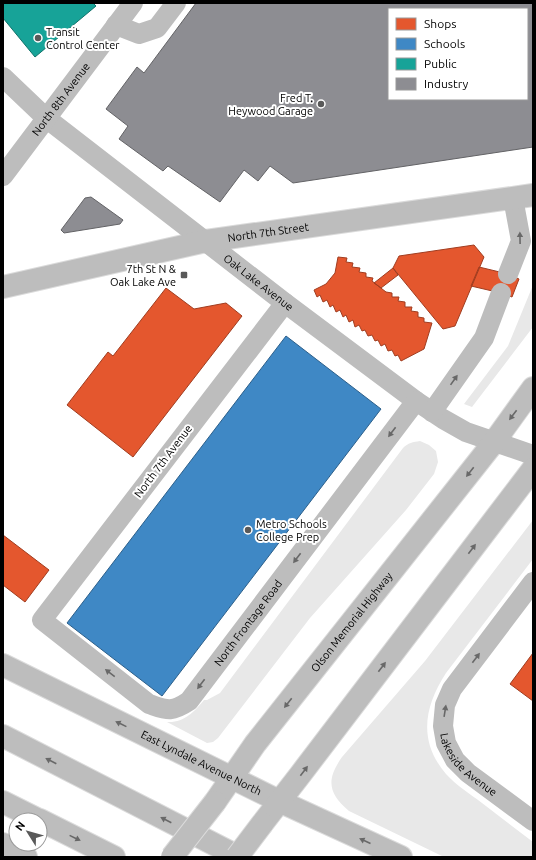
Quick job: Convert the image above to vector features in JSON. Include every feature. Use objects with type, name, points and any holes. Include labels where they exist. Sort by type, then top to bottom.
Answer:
[{"type":"main road","name":"North 7th Street","points":[[4,287],[206,242],[523,197]]},
{"type":"main road","name":"Olson Memorial Highway","points":[[172,857],[215,802],[255,744],[494,442],[533,388]]},
{"type":"main road","points":[[3,736],[238,857],[279,801],[310,763],[533,469]]},
{"type":"main road","name":"East Lyndale Avenue North","points":[[3,665],[231,778],[401,857]]},
{"type":"main road","points":[[3,802],[24,812]]},
{"type":"main road","points":[[48,824],[114,857]]},
{"type":"main road","points":[[3,844],[26,857]]},
{"type":"street","name":"North 8th Avenue","points":[[3,176],[133,3]]},
{"type":"street","points":[[116,25],[139,34],[157,28],[176,3]]},
{"type":"street","name":"Oak Lake Avenue","points":[[3,77],[46,118],[285,303],[416,401],[466,432],[533,455]]},
{"type":"street","points":[[508,274],[521,241],[523,197]]},
{"type":"street","points":[[432,412],[484,338],[501,293]]},
{"type":"street","name":"North 7th Avenue","points":[[42,620],[285,303]]},
{"type":"street","name":"North Frontage Road","points":[[42,620],[149,704],[167,710],[179,707],[188,701],[416,401]]},
{"type":"street","name":"Lakeside Avenue","points":[[533,582],[452,689],[446,705],[443,726],[446,743],[455,760],[468,773],[533,821]]},
{"type":"shaded area","points":[[533,285],[533,327],[472,407],[464,404],[508,346]]},
{"type":"shaded area","points":[[420,441],[429,445],[436,451],[438,462],[434,474],[406,510],[310,618],[218,738],[213,742],[207,743],[167,722],[184,719],[204,700],[207,700],[220,693],[403,448],[411,443]]},
{"type":"shaded area","points":[[533,520],[533,559],[446,673],[433,698],[427,724],[431,749],[437,762],[446,774],[459,786],[533,842],[533,857],[444,857],[349,811],[333,792],[333,773],[342,757],[425,661]]},
{"type":"building: Shops","points":[[474,245],[484,257],[455,326],[443,329],[393,268],[399,256]]},
{"type":"building: Shops","points":[[338,257],[347,258],[346,262],[353,263],[352,267],[360,268],[359,272],[366,273],[366,277],[373,278],[372,281],[386,292],[392,293],[392,297],[399,297],[398,301],[405,302],[405,307],[412,307],[411,311],[418,312],[418,317],[424,318],[424,322],[432,323],[424,349],[401,361],[398,355],[395,356],[392,350],[388,351],[385,344],[381,346],[378,340],[375,341],[372,335],[368,336],[365,330],[362,331],[359,325],[355,327],[353,320],[349,322],[346,315],[343,317],[340,310],[336,312],[333,305],[330,307],[327,300],[323,302],[320,295],[317,297],[314,290],[326,284],[335,273]]},
{"type":"building: Shops","points":[[479,267],[508,274],[519,279],[512,297],[471,286]]},
{"type":"building: Shops","points":[[393,268],[398,275],[381,288],[374,283]]},
{"type":"building: Shops","points":[[166,288],[194,309],[226,303],[242,316],[133,457],[67,405],[108,352],[113,356]]},
{"type":"building: Shops","points":[[3,535],[49,570],[25,602],[3,585]]},
{"type":"building: Shops","points":[[533,653],[533,701],[510,684]]},
{"type":"building: Schools","points":[[286,336],[381,409],[162,696],[67,623]]},
{"type":"building: Public","name":"Transit Control Center","points":[[3,3],[93,3],[96,6],[35,57],[3,18]]},
{"type":"building: Industry","name":"Fred T. Heywood Garage","points":[[196,3],[533,3],[533,147],[293,183],[270,166],[258,181],[244,170],[220,202],[168,166],[163,171],[119,139],[128,126],[106,109],[137,67],[144,73]]},
{"type":"building: Industry","points":[[91,197],[123,220],[120,224],[64,233],[61,230],[85,198]]},
{"type":"place","name":"Transit Control Center","points":[[38,38]]},
{"type":"place","name":"Fred T. Heywood Garage","points":[[321,104]]},
{"type":"place","name":"7th St N & Oak Lake Ave","points":[[184,275]]},
{"type":"place","name":"Metro Schools College Prep","points":[[248,530]]}]
